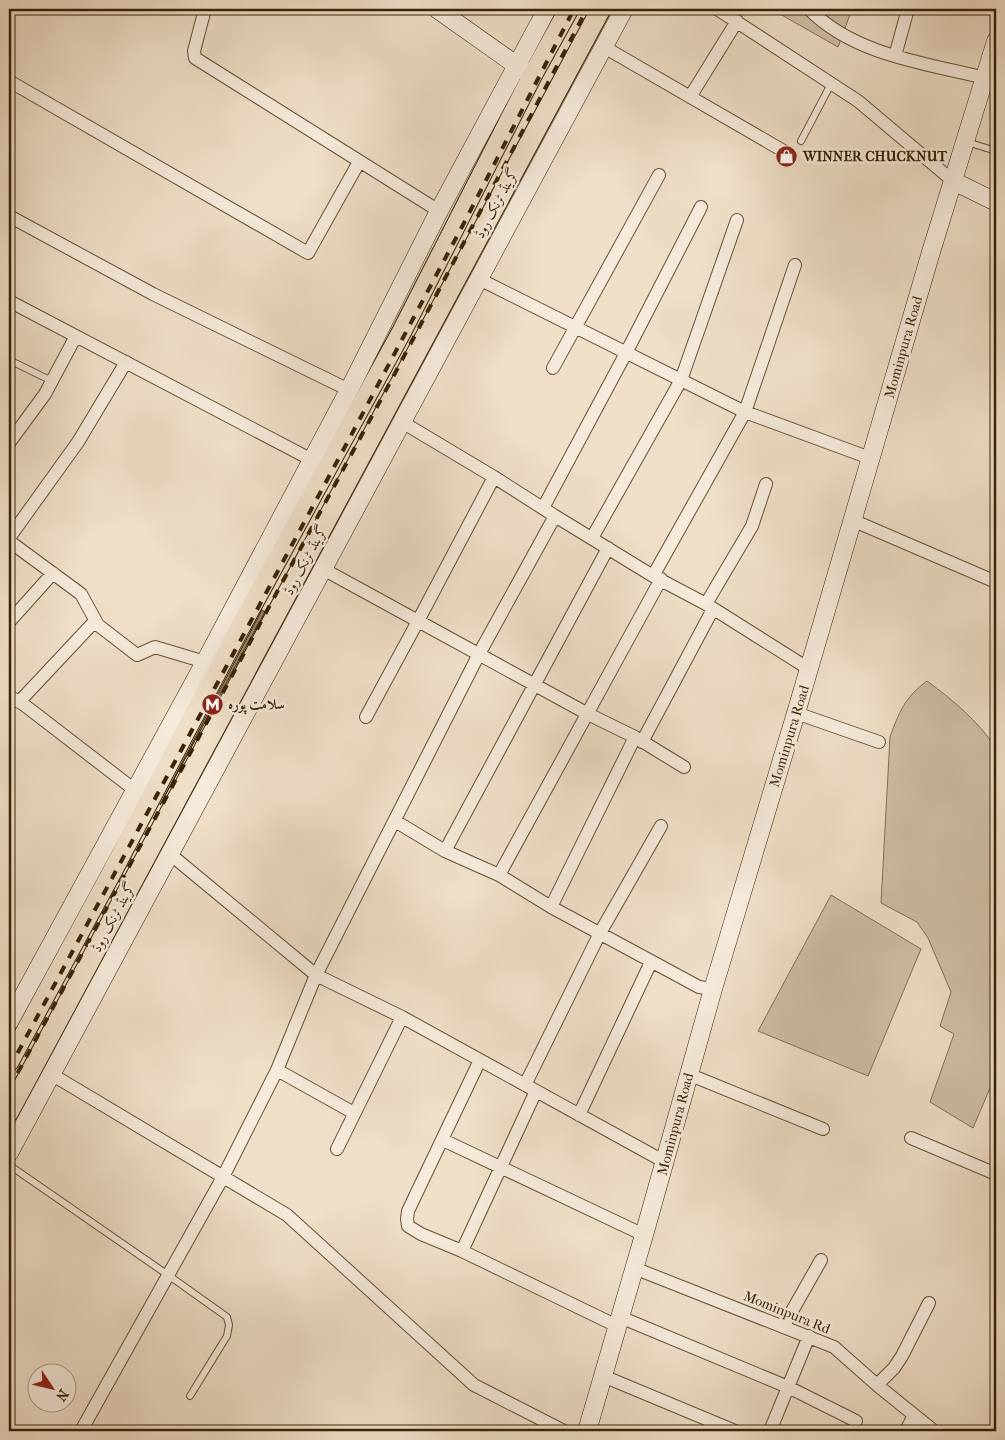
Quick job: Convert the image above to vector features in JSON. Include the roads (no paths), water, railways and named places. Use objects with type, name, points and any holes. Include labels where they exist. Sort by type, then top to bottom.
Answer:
[{"type":"main road","name":"گرینڈ ٹرنک روڈ","points":[[9,1062],[86,900],[241,626],[402,331],[525,71],[569,9]]},
{"type":"main road","name":"گرینڈ ٹرنک روڈ","points":[[9,1112],[601,9]]},
{"type":"main road","points":[[402,331],[422,342]]},
{"type":"street","points":[[205,9],[194,51],[195,58],[439,211]]},
{"type":"street","points":[[436,9],[525,71]]},
{"type":"street","points":[[9,1022],[86,900],[136,791],[349,390],[439,211],[525,71],[547,9]]},
{"type":"street","points":[[9,1153],[624,9]]},
{"type":"street","points":[[716,9],[858,101],[953,181],[996,202]]},
{"type":"street","points":[[809,9],[819,19],[841,34],[894,56],[985,78]]},
{"type":"street","points":[[894,56],[908,9]]},
{"type":"street","points":[[690,96],[737,22]]},
{"type":"street","name":"Mominpura Road","points":[[591,1430],[603,1376],[665,1162],[688,1074],[809,670],[870,458],[996,41]]},
{"type":"street","points":[[604,47],[787,152]]},
{"type":"street","points":[[9,81],[308,253],[359,162]]},
{"type":"street","points":[[553,368],[659,175]]},
{"type":"street","points":[[543,508],[701,207]]},
{"type":"street","points":[[9,216],[153,294],[349,390]]},
{"type":"street","points":[[592,538],[681,380],[737,220]]},
{"type":"street","points":[[499,875],[588,714],[657,577],[745,412],[795,265]]},
{"type":"street","points":[[478,280],[745,412],[870,458]]},
{"type":"street","points":[[9,301],[312,460]]},
{"type":"street","points":[[9,443],[45,394],[76,336]]},
{"type":"street","points":[[126,362],[78,442],[9,539],[81,594],[98,626],[137,655],[155,648],[205,662]]},
{"type":"street","points":[[402,422],[608,548],[709,606],[809,670]]},
{"type":"street","points":[[366,717],[494,477]]},
{"type":"street","points":[[551,907],[752,526],[766,484]]},
{"type":"street","points":[[80,1431],[223,1177],[277,1070],[316,975],[479,654],[555,516]]},
{"type":"street","points":[[852,520],[996,582]]},
{"type":"street","points":[[445,851],[608,548]]},
{"type":"street","points":[[323,569],[639,740],[684,767]]},
{"type":"street","points":[[9,622],[53,573]]},
{"type":"street","points":[[95,621],[14,699],[136,791]]},
{"type":"street","points":[[796,713],[879,742]]},
{"type":"street","points":[[395,821],[445,851],[499,875],[551,907],[698,987],[713,989]]},
{"type":"street","points":[[462,1251],[501,1167],[531,1088],[600,933],[661,826]]},
{"type":"street","points":[[170,854],[316,975],[402,1017],[665,1162]]},
{"type":"street","points":[[579,1114],[652,962]]},
{"type":"street","points":[[337,1149],[402,1017]]},
{"type":"street","points":[[480,1060],[408,1211],[408,1226],[414,1231],[619,1321],[788,1387],[856,1421]]},
{"type":"street","points":[[277,1070],[354,1113]]},
{"type":"street","points":[[51,1074],[287,1215],[474,1385],[564,1431]]},
{"type":"street","points":[[688,1074],[823,1129]]},
{"type":"street","points":[[911,1138],[996,1174]]},
{"type":"street","points":[[443,1140],[644,1235]]},
{"type":"street","points":[[783,1327],[821,1260]]},
{"type":"street","name":"Mominpura Rd","points":[[634,1268],[834,1346],[877,1385],[934,1431]]},
{"type":"street","points":[[877,1385],[894,1368],[902,1356],[929,1303]]},
{"type":"street","points":[[770,1431],[809,1336]]},
{"type":"street","points":[[603,1376],[735,1431]]},
{"type":"street","points":[[906,1431],[914,1415]]},
{"type":"lane","points":[[800,141],[831,84]]},
{"type":"lane","points":[[966,142],[996,151]]},
{"type":"lane","points":[[9,360],[52,381]]},
{"type":"lane","points":[[9,1165],[226,1317],[229,1325],[227,1336],[190,1396]]},
{"type":"railway","points":[[9,1069],[347,443],[464,223],[574,9]]},
{"type":"railway","points":[[9,1089],[393,377],[587,9]]},
{"type":"place","name":"WINNER CHUCKNUT","points":[[787,156]]},
{"type":"place","name":"سلامت پورہ","points":[[212,704]]}]
